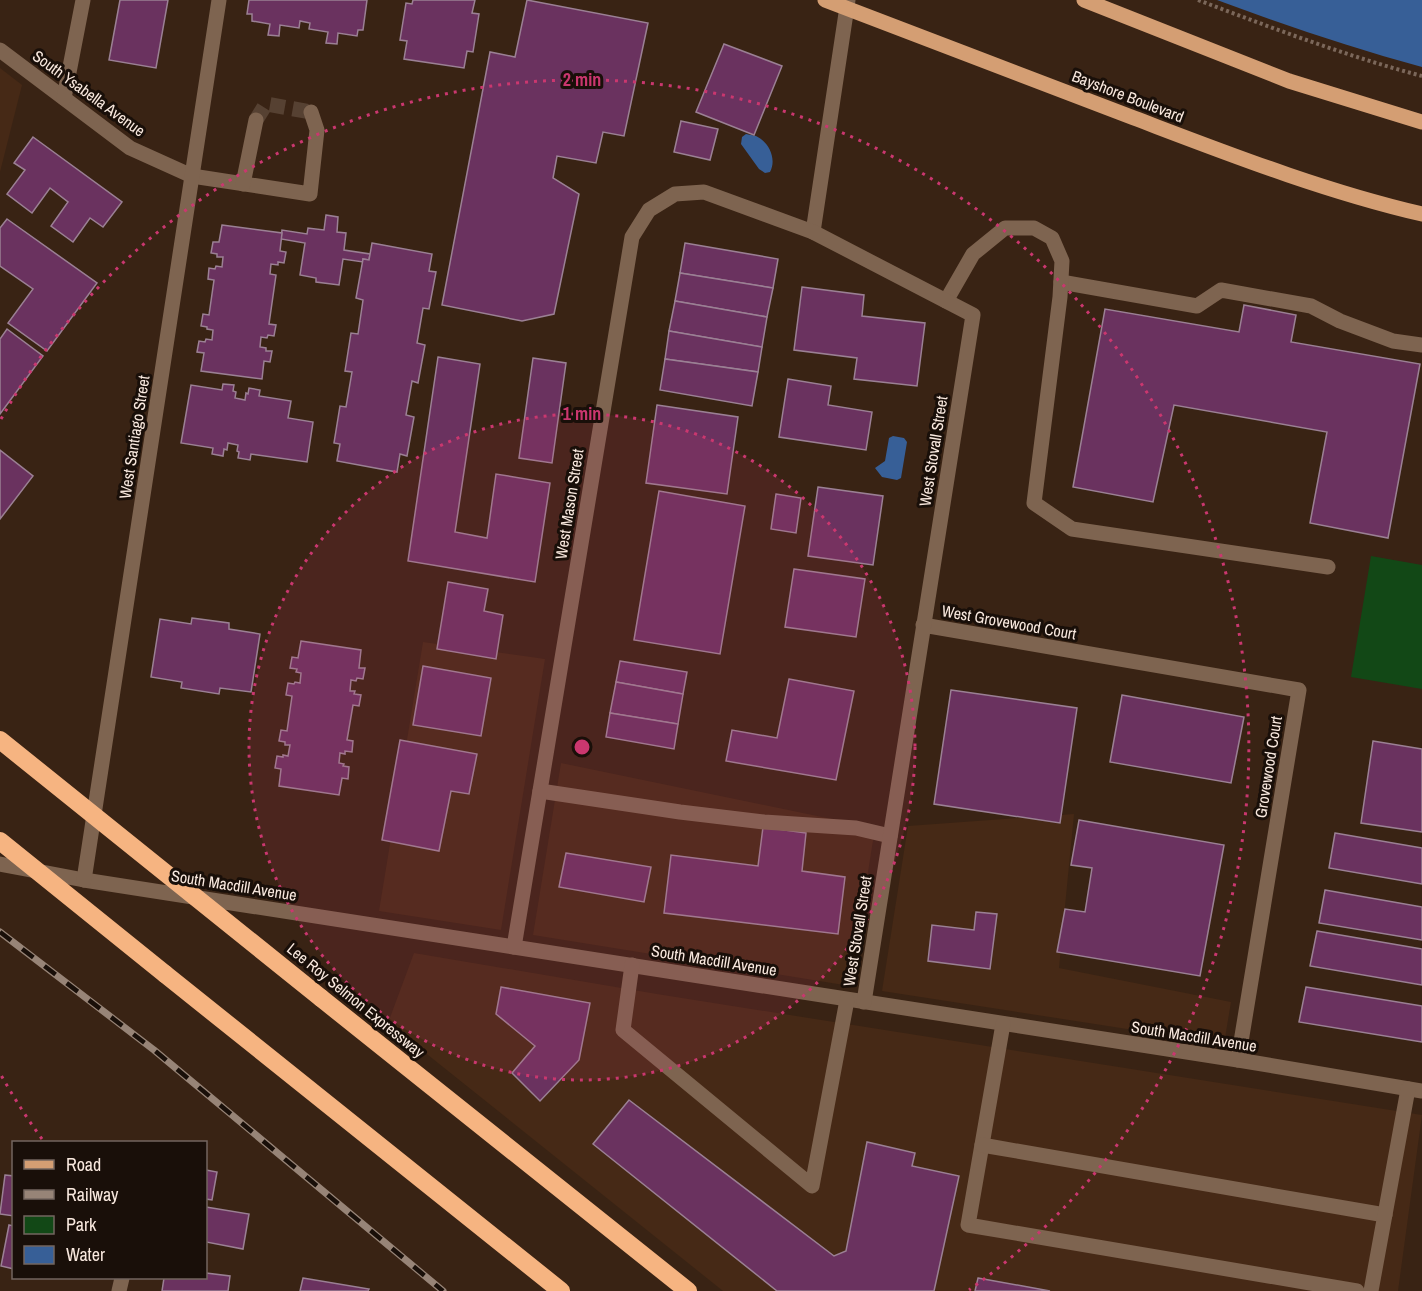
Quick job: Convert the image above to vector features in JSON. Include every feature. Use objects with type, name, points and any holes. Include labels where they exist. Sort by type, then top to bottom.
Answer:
[{"type":"highway","name":"Lee Roy Selmon Expressway","points":[[0,740],[688,1291]]},
{"type":"highway","points":[[0,841],[561,1291]]},
{"type":"main road","name":"Bayshore Boulevard","points":[[825,0],[847,4],[1182,136],[1294,177],[1422,214]]},
{"type":"main road","points":[[1084,0],[1289,81],[1422,122]]},
{"type":"street","points":[[64,98],[83,0]]},
{"type":"street","name":"West Santiago Street","points":[[84,880],[219,0]]},
{"type":"street","points":[[813,232],[847,4]]},
{"type":"street","name":"South Ysabella Avenue","points":[[0,50],[130,148],[192,176],[310,194],[317,130],[311,112]]},
{"type":"street","points":[[243,184],[256,120]]},
{"type":"street","name":"West Mason Street","points":[[514,947],[632,237],[649,210],[675,194],[704,192],[813,232]]},
{"type":"street","points":[[946,301],[973,254],[1005,228],[1034,228],[1052,238],[1062,261],[1061,282],[1034,503],[1072,529],[1328,567]]},
{"type":"street","name":"West Stovall Street","points":[[813,232],[973,315],[864,1002]]},
{"type":"street","points":[[1061,282],[1197,306],[1221,290],[1311,306],[1340,321],[1393,341],[1422,345]]},
{"type":"street","name":"West Grovewood Court","points":[[923,625],[1089,655]]},
{"type":"street","name":"Grovewood Court","points":[[1089,655],[1299,690],[1238,1060]]},
{"type":"street","points":[[540,790],[680,812],[743,820],[856,828],[890,836]]},
{"type":"street","name":"South Macdill Avenue","points":[[0,864],[84,880],[1238,1060],[1415,1090]]},
{"type":"street","points":[[633,965],[623,1030],[812,1186],[847,1000]]},
{"type":"street","points":[[1003,1024],[968,1225],[1357,1291]]},
{"type":"street","points":[[1371,1291],[1385,1215],[1415,1090]]},
{"type":"street","points":[[982,1145],[1385,1215]]},
{"type":"path","points":[[1198,0],[1316,43],[1422,76]]},
{"type":"shaded area","points":[[0,68],[22,85],[0,172]]},
{"type":"shaded area","points":[[423,642],[545,659],[501,930],[379,911]]},
{"type":"shaded area","points":[[561,763],[875,828],[850,986],[533,935]]},
{"type":"shaded area","points":[[1074,814],[1059,968],[1231,1002],[1224,1044],[882,991],[908,826]]},
{"type":"shaded area","points":[[414,953],[657,994],[1422,1115],[1398,1291],[723,1291],[388,1023]]},
{"type":"green space","points":[[1371,556],[1422,565],[1422,689],[1351,677]]},
{"type":"water","points":[[1217,0],[1422,0],[1422,67],[1319,36]]},
{"type":"water","points":[[746,134],[756,136],[765,142],[773,162],[770,172],[765,173],[759,169],[741,144],[742,137]]},
{"type":"water","points":[[893,436],[904,438],[907,442],[901,478],[897,480],[882,477],[875,468],[885,461],[889,438]]},
{"type":"building","points":[[120,0],[168,0],[156,68],[109,60]]},
{"type":"building","points":[[249,0],[367,0],[363,30],[358,30],[357,36],[338,33],[337,44],[326,43],[328,32],[309,29],[310,23],[300,21],[299,28],[280,25],[279,36],[268,35],[270,24],[252,21],[252,14],[247,14]]},
{"type":"building","points":[[413,0],[475,0],[472,13],[479,14],[473,52],[467,51],[464,68],[404,59],[407,41],[400,40],[406,3],[412,4]]},
{"type":"building","points":[[527,0],[648,23],[624,136],[603,132],[596,163],[557,156],[553,178],[579,194],[554,314],[522,321],[442,305],[490,52],[515,57]]},
{"type":"building","points":[[724,44],[782,66],[754,135],[696,112]]},
{"type":"building","points":[[681,121],[718,129],[710,160],[674,152]]},
{"type":"building","points":[[33,137],[122,202],[103,227],[90,218],[73,242],[51,226],[68,202],[50,188],[32,213],[7,194],[25,170],[14,163]]},
{"type":"building","points":[[326,215],[338,217],[337,232],[346,233],[344,250],[370,254],[369,260],[363,259],[363,262],[343,259],[339,285],[316,282],[316,278],[300,275],[305,243],[281,239],[282,230],[307,234],[308,228],[324,230]]},
{"type":"building","points":[[7,219],[97,283],[47,351],[8,323],[33,289],[0,266],[0,228]]},
{"type":"building","points":[[222,225],[282,233],[280,251],[286,252],[284,263],[271,264],[270,274],[276,275],[269,324],[276,325],[274,336],[261,337],[260,347],[266,348],[266,351],[272,351],[270,362],[264,361],[262,379],[201,371],[204,353],[197,352],[199,341],[212,340],[213,330],[201,326],[203,314],[209,315],[214,280],[208,279],[209,268],[222,267],[223,257],[217,257],[217,254],[211,253],[213,242],[219,242]]},
{"type":"building","points":[[372,243],[432,254],[429,271],[436,272],[429,309],[423,308],[417,343],[425,345],[418,383],[412,381],[406,415],[414,417],[407,456],[400,454],[397,472],[337,461],[340,444],[334,443],[340,406],[346,407],[352,372],[345,371],[351,333],[358,334],[363,300],[356,298],[363,259],[369,260]]},
{"type":"building","points":[[685,243],[778,259],[773,288],[680,273]]},
{"type":"building","points":[[680,273],[773,288],[767,317],[675,301]]},
{"type":"building","points":[[802,287],[864,295],[862,316],[925,323],[917,386],[854,379],[857,358],[794,350]]},
{"type":"building","points":[[675,301],[767,317],[762,347],[669,331]]},
{"type":"building","points":[[1244,305],[1296,315],[1291,342],[1420,364],[1388,538],[1310,523],[1327,432],[1174,405],[1153,502],[1073,487],[1105,309],[1239,332]]},
{"type":"building","points":[[7,329],[43,356],[0,414],[0,339]]},
{"type":"building","points":[[669,331],[762,347],[758,372],[665,359]]},
{"type":"building","points":[[438,357],[480,364],[455,532],[487,538],[496,474],[550,483],[535,582],[408,561]]},
{"type":"building","points":[[533,358],[566,363],[552,463],[519,458]]},
{"type":"building","points":[[665,359],[758,372],[752,406],[660,390]]},
{"type":"building","points":[[788,379],[831,386],[828,405],[872,412],[866,450],[779,437]]},
{"type":"building","points":[[223,384],[234,385],[235,398],[245,400],[249,388],[260,390],[259,396],[291,401],[288,418],[313,422],[307,462],[251,454],[250,460],[238,458],[238,445],[228,443],[223,456],[212,454],[213,448],[181,443],[191,385],[222,390]]},
{"type":"building","points":[[657,405],[738,417],[727,494],[646,483]]},
{"type":"building","points":[[0,450],[33,476],[0,519]]},
{"type":"building","points":[[818,487],[883,496],[873,565],[808,556]]},
{"type":"building","points":[[659,491],[745,506],[720,654],[634,640]]},
{"type":"building","points":[[776,494],[801,498],[796,533],[771,529]]},
{"type":"building","points":[[794,569],[865,579],[856,637],[785,627]]},
{"type":"building","points":[[448,582],[488,589],[484,611],[503,615],[496,659],[437,649]]},
{"type":"building","points":[[192,618],[229,623],[229,629],[260,634],[251,692],[220,688],[219,694],[181,688],[182,682],[151,677],[160,619],[191,624]]},
{"type":"building","points":[[301,641],[361,650],[359,668],[365,668],[363,679],[351,680],[350,691],[361,695],[359,706],[353,705],[347,740],[353,741],[352,752],[340,753],[339,763],[349,767],[348,779],[342,778],[339,795],[279,786],[281,769],[275,768],[277,756],[288,756],[290,745],[279,741],[281,730],[287,731],[292,696],[286,695],[288,683],[300,683],[301,673],[296,672],[297,669],[290,668],[292,657],[298,658]]},
{"type":"building","points":[[620,661],[687,672],[683,694],[616,682]]},
{"type":"building","points":[[423,666],[491,678],[481,736],[413,725]]},
{"type":"building","points":[[789,679],[854,691],[836,780],[726,761],[732,730],[777,738]]},
{"type":"building","points":[[616,682],[683,694],[678,724],[610,713]]},
{"type":"building","points":[[951,690],[1077,708],[1060,823],[934,804]]},
{"type":"building","points":[[1122,695],[1244,717],[1231,783],[1110,762]]},
{"type":"building","points":[[610,713],[678,724],[674,749],[606,737]]},
{"type":"building","points":[[400,740],[477,754],[469,794],[451,791],[439,851],[382,840]]},
{"type":"building","points":[[1373,741],[1422,749],[1422,832],[1361,823]]},
{"type":"building","points":[[1079,820],[1224,845],[1200,976],[1057,952],[1065,909],[1085,912],[1092,868],[1071,865]]},
{"type":"building","points":[[763,827],[806,833],[802,871],[845,877],[838,934],[664,913],[671,855],[758,866]]},
{"type":"building","points":[[1335,833],[1422,848],[1422,884],[1329,868]]},
{"type":"building","points":[[566,853],[651,867],[644,902],[559,887]]},
{"type":"building","points":[[1325,890],[1422,907],[1422,940],[1319,923]]},
{"type":"building","points":[[976,912],[997,914],[990,969],[928,961],[932,925],[974,930]]},
{"type":"building","points":[[1317,931],[1422,949],[1422,985],[1310,966]]},
{"type":"building","points":[[501,987],[590,1003],[579,1060],[540,1101],[512,1073],[535,1046],[496,1014]]},
{"type":"building","points":[[1306,987],[1422,1006],[1422,1042],[1299,1022]]},
{"type":"building","points":[[629,1100],[834,1256],[846,1251],[867,1142],[915,1153],[912,1166],[959,1176],[934,1291],[777,1291],[593,1144]]},
{"type":"building","points":[[207,1170],[217,1172],[212,1200],[207,1199]]},
{"type":"building","points":[[5,1175],[12,1176],[12,1216],[0,1214]]},
{"type":"building","points":[[207,1207],[249,1214],[243,1249],[207,1242]]},
{"type":"building","points":[[9,1225],[12,1226],[12,1269],[1,1266]]},
{"type":"building","points":[[207,1273],[230,1276],[228,1291],[162,1291],[164,1279],[207,1279]]},
{"type":"building","points":[[303,1278],[369,1289],[368,1291],[300,1291]]},
{"type":"building","points":[[978,1278],[1050,1291],[975,1291]]},
{"type":"tunnel","points":[[256,120],[266,104],[311,112]]},
{"type":"railway","points":[[0,932],[154,1050],[443,1291]]}]
